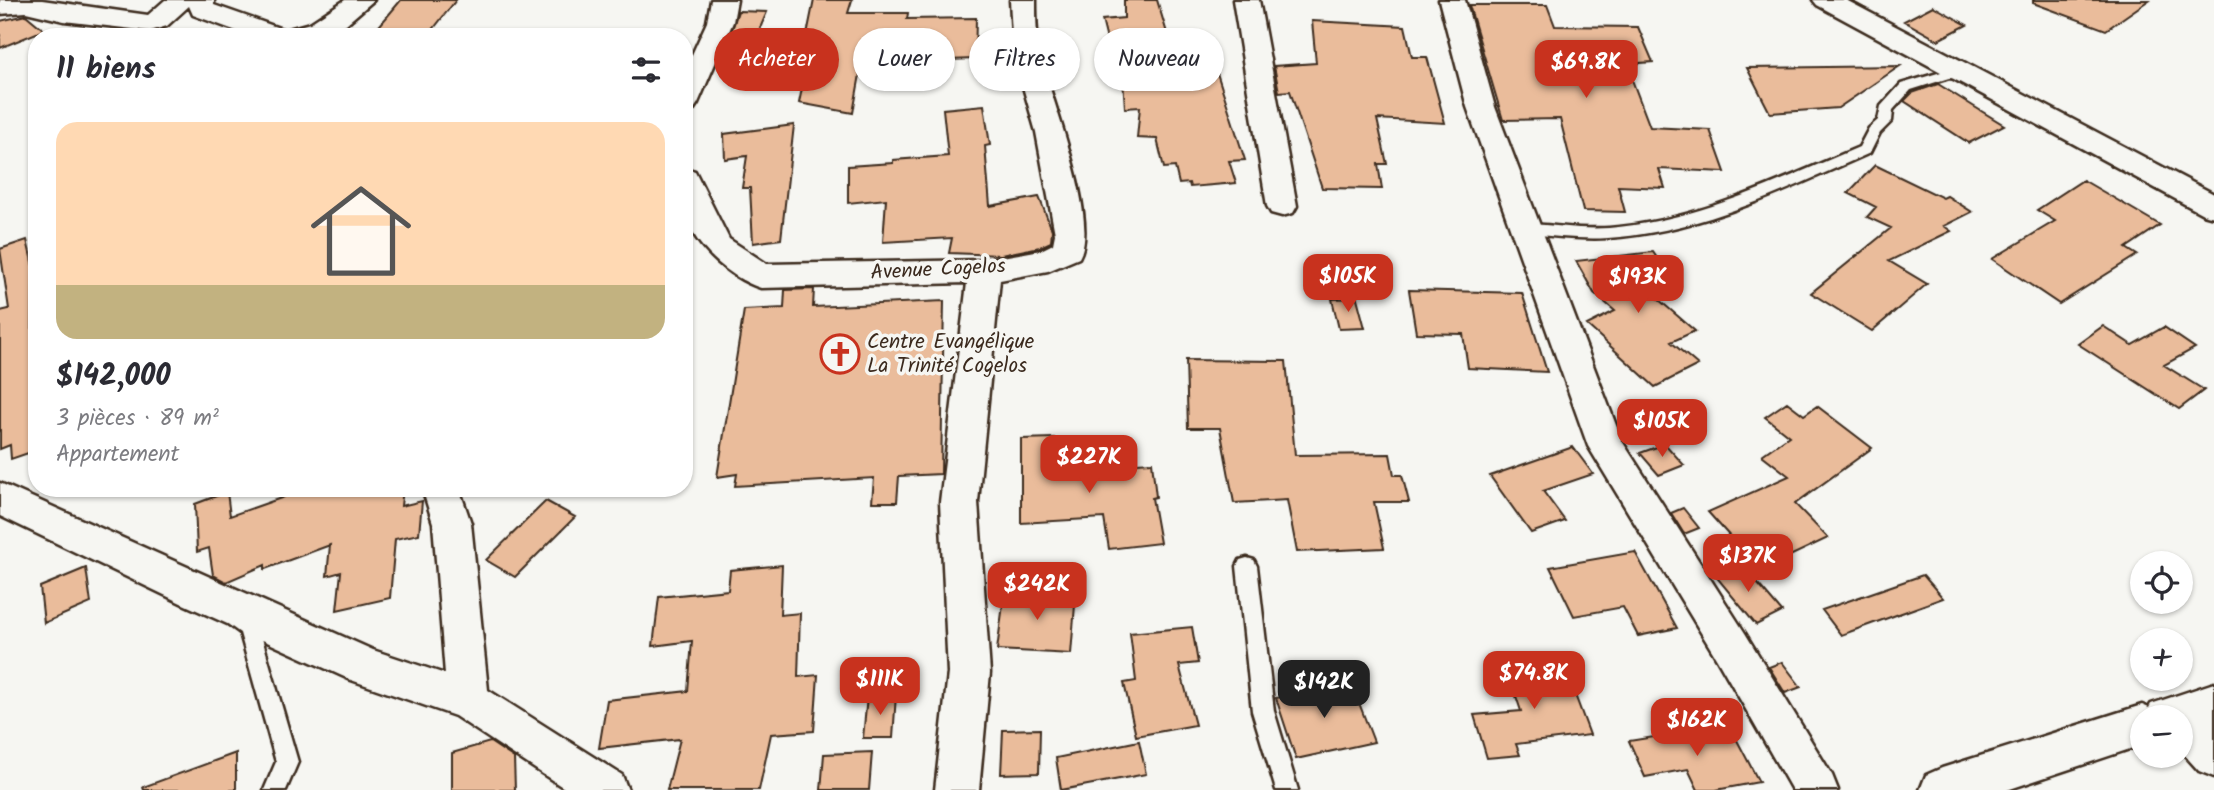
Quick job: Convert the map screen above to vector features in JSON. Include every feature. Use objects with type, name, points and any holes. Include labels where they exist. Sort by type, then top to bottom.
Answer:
[{"type":"street","points":[[0,6],[26,4],[64,13],[150,23],[158,20],[180,0]]},
{"type":"street","points":[[201,0],[202,9],[254,28]]},
{"type":"street","points":[[328,28],[360,0]]},
{"type":"street","points":[[693,83],[720,22],[724,0]]},
{"type":"street","name":"Avenue Cogelos","points":[[693,197],[716,246],[761,276],[985,271],[1048,260],[1068,250],[1071,234],[1049,131],[1026,58],[1020,29],[1023,0]]},
{"type":"street","points":[[1246,0],[1282,206]]},
{"type":"street","points":[[1452,0],[1481,107],[1606,446],[1731,646],[1816,790]]},
{"type":"street","points":[[1826,0],[2214,207]]},
{"type":"street","points":[[957,790],[969,673],[959,502],[985,271]]},
{"type":"street","points":[[443,497],[452,523],[468,701]]},
{"type":"street","points":[[0,499],[195,591],[366,667],[468,701],[606,790]]},
{"type":"street","points":[[1942,790],[2130,731]]},
{"type":"street","points":[[2193,733],[2214,755]]},
{"type":"lane","points":[[1528,229],[1608,233],[1676,224],[1775,188],[1865,150],[1874,131],[1885,121],[1886,109],[1906,87],[1948,74],[1969,75]]},
{"type":"lane","points":[[1247,566],[1263,711],[1287,790]]},
{"type":"lane","points":[[195,591],[249,628],[287,762],[275,790]]},
{"type":"building","points":[[401,0],[456,0],[434,28],[378,28]]},
{"type":"building","points":[[814,0],[852,0],[848,13],[908,13],[907,19],[976,18],[976,28],[969,28],[969,59],[955,60],[955,28],[853,28],[853,91],[857,91],[853,113],[799,103],[801,91],[839,91],[839,28],[808,28]]},
{"type":"building","points":[[1124,0],[1157,0],[1165,28],[1104,28],[1102,20],[1124,18]]},
{"type":"building","points":[[2033,0],[2149,0],[2106,30],[2033,3]]},
{"type":"building","points":[[1469,5],[1547,5],[1555,26],[1638,27],[1653,62],[1626,64],[1650,127],[1710,130],[1725,172],[1659,169],[1665,188],[1618,186],[1625,212],[1583,211],[1560,119],[1503,120]]},
{"type":"building","points":[[1933,6],[1967,25],[1938,40],[1904,21]]},
{"type":"building","points":[[738,11],[767,12],[760,28],[733,28]]},
{"type":"building","points":[[26,15],[42,28],[28,28],[28,37],[0,48],[0,21]]},
{"type":"building","points":[[1312,21],[1405,26],[1412,57],[1427,57],[1445,123],[1377,119],[1387,164],[1378,164],[1382,189],[1322,188],[1290,91],[1279,92],[1274,66],[1316,63]]},
{"type":"building","points":[[1900,66],[1838,108],[1770,113],[1747,68]]},
{"type":"building","points":[[1938,84],[2004,125],[1969,143],[1904,101],[1912,93]]},
{"type":"building","points":[[1124,91],[1223,91],[1245,160],[1229,161],[1236,183],[1190,187],[1189,183],[1179,184],[1175,167],[1164,168],[1157,139],[1137,138],[1140,107],[1125,108]]},
{"type":"building","points":[[984,105],[990,145],[985,146],[990,206],[1039,197],[1052,230],[1051,242],[1001,255],[949,253],[952,238],[883,242],[886,199],[848,203],[848,166],[948,156],[943,109]]},
{"type":"building","points":[[794,125],[781,239],[753,243],[750,188],[742,188],[747,156],[725,159],[724,134]]},
{"type":"building","points":[[1875,165],[1943,198],[1947,196],[1972,212],[1944,226],[1951,231],[1889,261],[1927,284],[1872,331],[1811,293],[1891,228],[1867,217],[1876,207],[1848,193]]},
{"type":"building","points":[[2083,180],[2160,225],[2126,248],[2137,255],[2059,304],[1992,259],[2055,221],[2037,210]]},
{"type":"building","points":[[27,240],[28,453],[11,459],[10,445],[0,449],[0,311],[9,309],[0,249]]},
{"type":"building","points":[[1653,252],[1673,282],[1643,286],[1695,331],[1671,342],[1698,365],[1655,387],[1587,325],[1615,311],[1594,293],[1576,261]]},
{"type":"building","name":"Centre Evangélique La Trinité Cogelos","points":[[814,289],[813,307],[944,301],[941,474],[899,476],[897,502],[872,502],[874,478],[735,486],[737,474],[717,477],[744,310],[784,308],[785,290]]},
{"type":"building","points":[[1409,290],[1522,293],[1547,372],[1468,368],[1463,334],[1416,333]]},
{"type":"building","points":[[1357,298],[1365,328],[1339,329],[1332,299]]},
{"type":"building","points":[[2103,326],[2132,345],[2164,327],[2195,348],[2164,365],[2204,390],[2179,409],[2078,344]]},
{"type":"building","points":[[1186,360],[1286,361],[1295,455],[1390,454],[1394,475],[1402,475],[1409,502],[1374,502],[1384,548],[1297,552],[1287,500],[1234,503],[1220,428],[1188,428]]},
{"type":"building","points":[[1787,402],[1804,415],[1817,406],[1872,448],[1795,504],[1828,538],[1760,570],[1708,512],[1789,476],[1762,455],[1789,436],[1765,417]]},
{"type":"building","points":[[1054,438],[1055,468],[1152,462],[1156,497],[1152,498],[1160,543],[1109,549],[1104,518],[1021,523],[1021,439]]},
{"type":"building","points":[[1665,444],[1684,465],[1659,475],[1640,453]]},
{"type":"building","points":[[1573,447],[1593,474],[1543,491],[1565,521],[1531,533],[1490,476]]},
{"type":"building","points":[[214,497],[228,497],[230,516],[284,497],[402,497],[401,506],[422,501],[419,534],[395,539],[390,598],[337,610],[341,572],[327,576],[330,545],[265,569],[265,565],[226,582],[213,575],[209,548],[197,552],[195,504]]},
{"type":"building","points":[[546,501],[575,517],[515,577],[486,560]]},
{"type":"building","points":[[1683,508],[1699,528],[1684,534],[1671,513]]},
{"type":"building","points":[[1635,552],[1677,628],[1638,636],[1623,607],[1574,616],[1550,567]]},
{"type":"building","points":[[1740,563],[1782,612],[1756,625],[1714,574]]},
{"type":"building","points":[[782,565],[780,615],[800,613],[798,677],[818,675],[814,731],[771,734],[759,790],[667,790],[680,739],[599,748],[607,700],[688,691],[692,641],[653,646],[659,597],[728,590],[730,570]]},
{"type":"building","points":[[86,568],[91,603],[44,623],[40,587]]},
{"type":"building","points":[[1923,575],[1943,598],[1841,635],[1822,610]]},
{"type":"building","points":[[1005,589],[1076,593],[1071,654],[997,650]]},
{"type":"building","points":[[1192,627],[1198,663],[1179,665],[1195,725],[1136,736],[1124,683],[1136,681],[1130,633]]},
{"type":"building","points":[[1562,660],[1590,735],[1516,744],[1520,755],[1487,758],[1474,715],[1521,711],[1506,666]]},
{"type":"building","points":[[1782,662],[1801,687],[1785,693],[1769,667]]},
{"type":"building","points":[[1351,682],[1374,742],[1296,759],[1276,698]]},
{"type":"building","points":[[896,695],[893,738],[863,738],[867,696]]},
{"type":"building","points":[[1729,725],[1759,782],[1716,790],[1698,790],[1688,769],[1645,777],[1629,741]]},
{"type":"building","points":[[1040,729],[1039,773],[1001,774],[1003,730]]},
{"type":"building","points":[[1139,741],[1146,774],[1061,790],[1056,758]]},
{"type":"building","points":[[490,742],[514,758],[515,790],[452,790],[452,753]]},
{"type":"building","points":[[872,752],[869,790],[821,790],[824,754]]},
{"type":"building","points":[[236,753],[236,790],[144,790],[143,787]]},
{"type":"place","name":"Centre Evangélique La Trinité Cogelos","points":[[840,354]]}]
